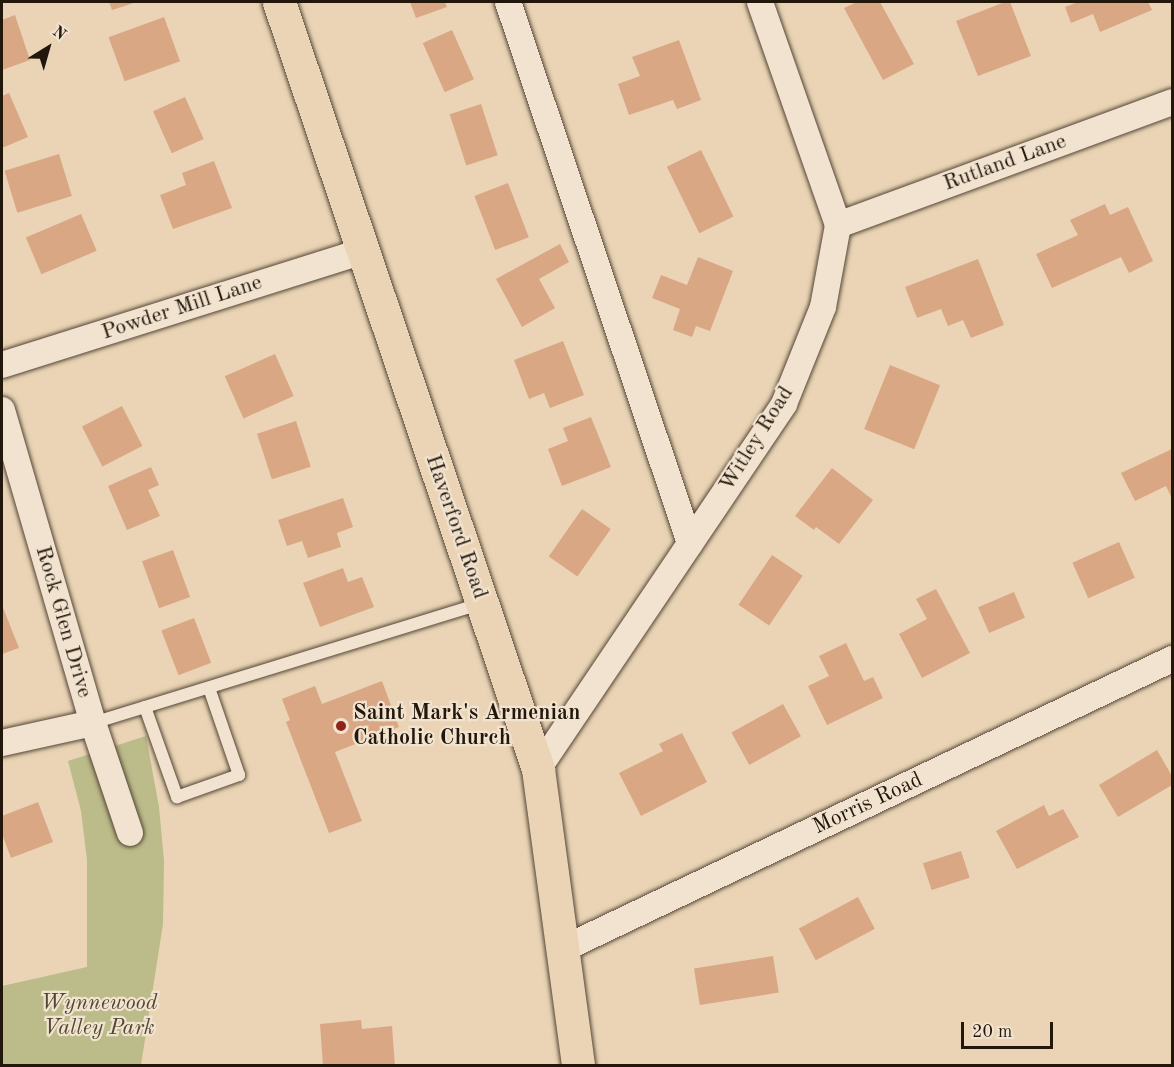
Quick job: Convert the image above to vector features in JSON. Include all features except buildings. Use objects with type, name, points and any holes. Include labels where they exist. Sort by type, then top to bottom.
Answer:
[{"type":"main road","name":"Haverford Road","points":[[279,2],[538,769],[578,1065]]},
{"type":"street","points":[[508,2],[690,543]]},
{"type":"street","name":"Witley Road","points":[[538,769],[784,404],[823,307],[838,225],[760,2]]},
{"type":"street","name":"Rutland Lane","points":[[838,225],[1173,102]]},
{"type":"street","name":"Powder Mill Lane","points":[[2,365],[363,251]]},
{"type":"street","name":"Rock Glen Drive","points":[[2,410],[93,723],[130,833]]},
{"type":"street","name":"Morris Road","points":[[563,949],[1173,659]]},
{"type":"street","points":[[2,743],[93,723]]},
{"type":"lane","points":[[93,723],[482,603]]},
{"type":"lane","points":[[145,707],[177,798],[239,775],[209,688]]},
{"type":"green space","name":"Wynnewood Valley Park","points":[[146,736],[159,807],[164,861],[163,924],[141,1065],[2,1065],[2,986],[87,967],[87,860],[81,811],[68,761]]},
{"type":"place","name":"Saint Mark's Armenian Catholic Church","points":[[341,726]]}]
